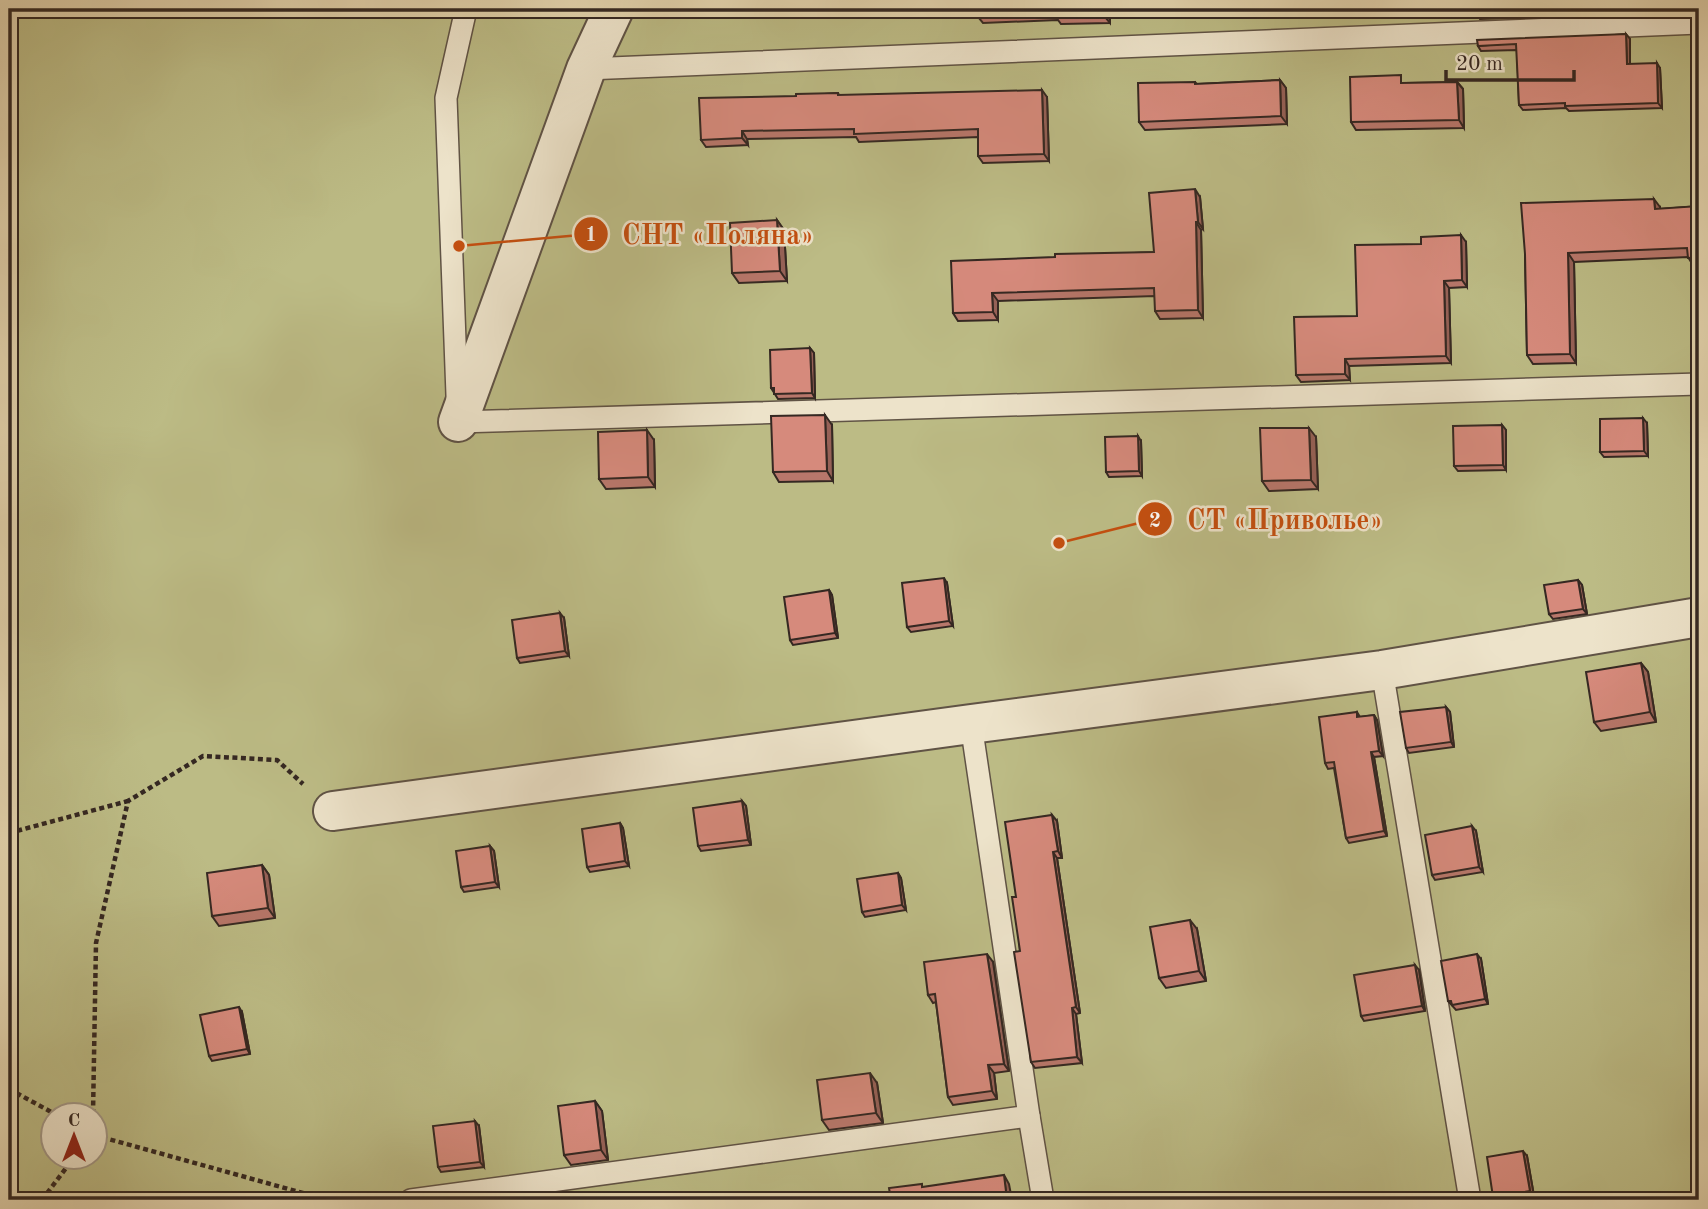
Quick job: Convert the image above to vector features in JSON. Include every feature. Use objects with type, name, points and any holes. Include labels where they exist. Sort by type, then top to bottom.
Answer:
[{"type":"street","points":[[458,422],[586,69],[614,9]]},
{"type":"street","points":[[333,811],[1382,670],[1699,617]]},
{"type":"lane","points":[[467,9],[446,98],[458,422],[1699,384]]},
{"type":"lane","points":[[586,69],[1699,23]]},
{"type":"lane","points":[[1382,670],[1470,1200]]},
{"type":"lane","points":[[971,724],[1042,1200]]},
{"type":"lane","points":[[411,1200],[1029,1116]]},
{"type":"path","points":[[9,833],[128,801],[203,756],[277,760],[333,811]]},
{"type":"path","points":[[93,1100],[96,943],[128,801]]},
{"type":"path","points":[[9,1089],[38,1105]]},
{"type":"path","points":[[108,1139],[328,1200]]},
{"type":"path","points":[[41,1200],[65,1170]]},
{"type":"shaded area","points":[[9,9],[1699,9],[1699,1200],[9,1200]]},
{"type":"building","points":[[978,9],[1105,9],[1105,17],[1057,18],[1057,14],[978,17]]},
{"type":"building","points":[[1475,9],[1533,9],[1475,11]]},
{"type":"building","points":[[1626,34],[1627,64],[1657,63],[1658,103],[1519,105],[1516,44],[1478,46],[1477,40]]},
{"type":"building","points":[[1401,75],[1401,83],[1457,82],[1459,120],[1351,122],[1350,77]]},
{"type":"building","points":[[1280,80],[1281,116],[1139,122],[1138,83],[1195,84]]},
{"type":"building","points":[[1042,90],[1044,154],[978,156],[978,129],[854,134],[854,129],[742,131],[742,138],[701,140],[699,98]]},
{"type":"building","points":[[1195,189],[1198,222],[1198,310],[1155,311],[1154,288],[992,293],[993,312],[953,313],[951,261],[1055,257],[1055,254],[1154,252],[1149,193]]},
{"type":"building","points":[[1654,199],[1655,209],[1699,206],[1699,257],[1688,258],[1687,248],[1568,253],[1570,354],[1527,355],[1521,203]]},
{"type":"building","points":[[777,220],[780,271],[732,273],[730,223]]},
{"type":"building","points":[[1461,235],[1462,280],[1444,281],[1446,356],[1345,359],[1345,374],[1296,375],[1294,317],[1357,316],[1355,245],[1421,244],[1421,237]]},
{"type":"building","points":[[810,348],[812,393],[774,394],[774,388],[771,388],[770,350]]},
{"type":"building","points":[[825,415],[827,471],[773,472],[771,416]]},
{"type":"building","points":[[1643,418],[1644,451],[1600,452],[1600,419]]},
{"type":"building","points":[[1502,425],[1503,465],[1454,466],[1453,426]]},
{"type":"building","points":[[1260,428],[1309,428],[1311,480],[1262,481]]},
{"type":"building","points":[[647,430],[648,477],[599,479],[598,432]]},
{"type":"building","points":[[1691,433],[1699,433],[1699,482],[1692,482]]},
{"type":"building","points":[[1138,436],[1139,471],[1106,472],[1105,437]]},
{"type":"building","points":[[944,578],[949,621],[907,627],[902,583]]},
{"type":"building","points":[[1578,580],[1583,609],[1549,614],[1544,585]]},
{"type":"building","points":[[829,590],[835,633],[790,640],[784,597]]},
{"type":"building","points":[[560,613],[565,651],[517,658],[512,620]]},
{"type":"building","points":[[1641,663],[1650,712],[1594,722],[1586,672]]},
{"type":"building","points":[[1446,707],[1451,742],[1406,748],[1400,712]]},
{"type":"building","points":[[1357,712],[1357,717],[1374,715],[1379,751],[1371,752],[1384,831],[1346,838],[1334,762],[1325,763],[1319,717]]},
{"type":"building","points":[[742,801],[748,840],[698,846],[693,808]]},
{"type":"building","points":[[1052,815],[1058,851],[1053,852],[1076,1007],[1072,1008],[1077,1057],[1031,1062],[1014,952],[1020,951],[1012,897],[1016,897],[1005,822]]},
{"type":"building","points":[[620,823],[625,861],[587,867],[582,829]]},
{"type":"building","points":[[1472,826],[1479,867],[1432,875],[1425,835]]},
{"type":"building","points":[[490,846],[495,882],[461,887],[456,851]]},
{"type":"building","points":[[262,865],[268,908],[212,916],[207,873]]},
{"type":"building","points":[[898,873],[902,905],[862,912],[857,879]]},
{"type":"building","points":[[1190,920],[1199,971],[1159,978],[1150,927]]},
{"type":"building","points":[[987,954],[1004,1064],[988,1065],[992,1091],[948,1097],[935,994],[928,995],[924,962]]},
{"type":"building","points":[[1477,954],[1485,999],[1452,1005],[1451,1001],[1448,1001],[1441,961]]},
{"type":"building","points":[[1415,965],[1422,1006],[1361,1016],[1354,975]]},
{"type":"building","points":[[239,1007],[247,1049],[209,1056],[200,1015]]},
{"type":"building","points":[[870,1073],[876,1113],[822,1120],[817,1080]]},
{"type":"building","points":[[595,1101],[601,1150],[564,1155],[558,1106]]},
{"type":"building","points":[[475,1121],[480,1162],[438,1167],[433,1126]]},
{"type":"building","points":[[1523,1151],[1530,1191],[1493,1197],[1487,1157]]},
{"type":"building","points":[[1004,1175],[1007,1200],[891,1200],[889,1188],[922,1184],[922,1187]]},
{"type":"place","name":"СНТ «Поляна»","points":[[459,246]]},
{"type":"place","name":"СТ «Приволье»","points":[[1059,543]]}]
